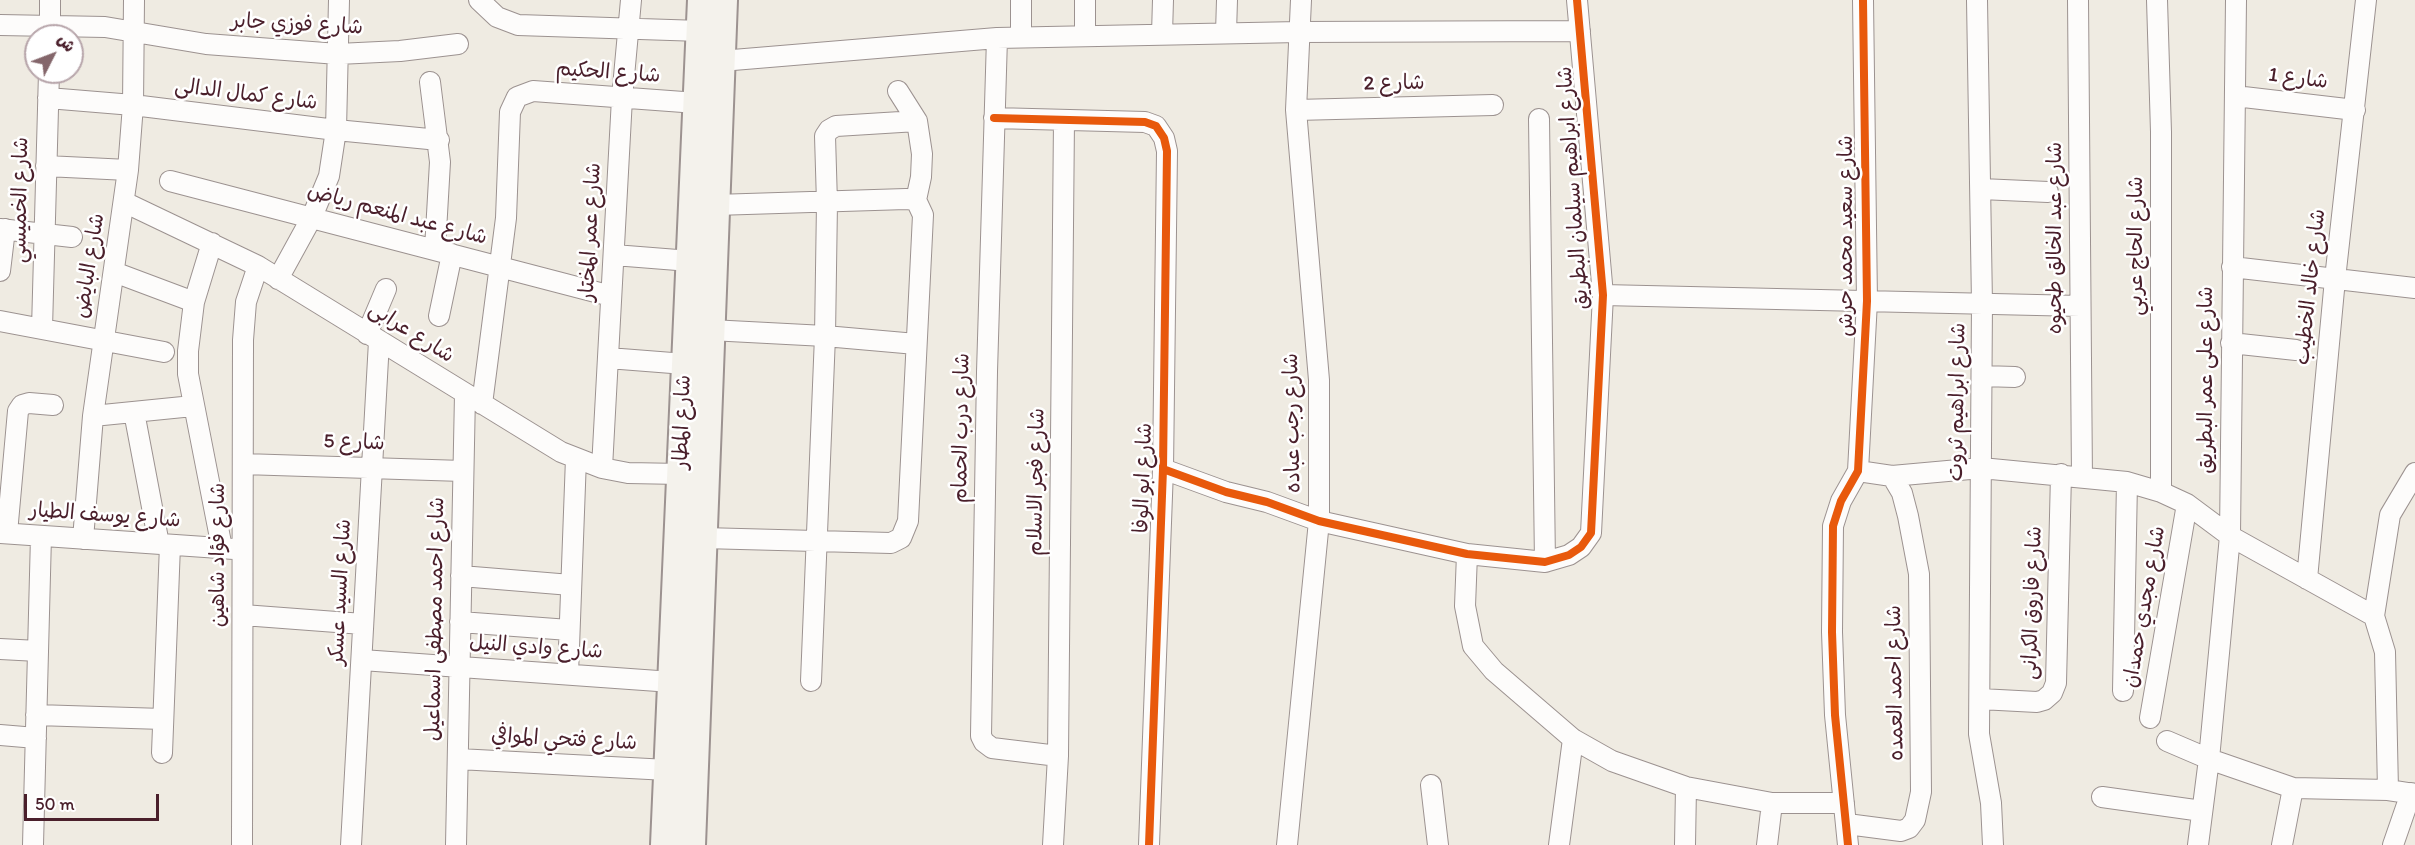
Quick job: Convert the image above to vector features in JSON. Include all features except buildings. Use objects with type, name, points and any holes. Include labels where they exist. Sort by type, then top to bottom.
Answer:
[{"type":"street","points":[[50,24],[51,0]]},
{"type":"street","name":"شارع البايض","points":[[83,539],[93,416],[128,170],[134,0]]},
{"type":"street","points":[[278,279],[312,218],[329,176],[336,130],[339,0]]},
{"type":"street","points":[[480,0],[491,12],[503,20],[525,26],[701,31]]},
{"type":"street","name":"شارع عمر المختار","points":[[602,468],[622,98],[631,0]]},
{"type":"street","name":"شارع المطار","points":[[691,845],[703,538],[694,429],[685,364],[702,0]]},
{"type":"street","name":"شارع المطار","points":[[665,845],[681,474],[694,429],[710,330],[723,0]]},
{"type":"street","points":[[1021,0],[1021,37]]},
{"type":"street","points":[[1085,0],[1085,35]]},
{"type":"street","points":[[1162,34],[1163,0]]},
{"type":"street","points":[[1226,33],[1227,0]]},
{"type":"street","name":"شارع رجب عباده","points":[[1287,845],[1318,521],[1319,380],[1296,110],[1301,0]]},
{"type":"street","name":"شارع ابراهيم سيلمان البطريق","points":[[1545,562],[1569,555],[1581,547],[1592,533],[1603,295],[1577,0]]},
{"type":"street","name":"شارع سعيد محمد حرش","points":[[1858,471],[1866,301],[1863,0]]},
{"type":"street","name":"شارع ابراهيم ثروت","points":[[1977,0],[1982,303],[1979,734],[1991,803],[1993,845]]},
{"type":"street","name":"شارع عبد الخالق طحيوه","points":[[2078,0],[2082,477]]},
{"type":"street","name":"شارع الحاج عربي","points":[[2157,0],[2162,132],[2161,492]]},
{"type":"street","name":"شارع على عمر البطريق","points":[[2198,845],[2209,759],[2230,536],[2236,0]]},
{"type":"street","name":"شارع خالد الخطيب","points":[[2307,579],[2335,279],[2366,0]]},
{"type":"street","name":"شارع فوزي جابر","points":[[0,26],[24,28]]},
{"type":"street","name":"شارع فوزي جابر","points":[[84,29],[105,27],[215,45],[338,54],[400,51],[459,44]]},
{"type":"street","points":[[721,61],[1021,37],[1299,32],[1580,31]]},
{"type":"street","name":"شارع درب الحمام","points":[[997,38],[981,736],[984,742],[992,748],[1058,756]]},
{"type":"street","points":[[430,82],[439,140],[444,252],[439,316]]},
{"type":"street","name":"شارع الخميسي","points":[[42,328],[49,84]]},
{"type":"street","points":[[703,538],[891,543],[901,538],[905,531],[908,521],[923,215],[916,200],[921,177],[922,154],[917,121],[898,91]]},
{"type":"street","name":"شارع الحكيم","points":[[499,266],[507,194],[510,112],[517,97],[533,92],[697,103]]},
{"type":"street","name":"شارع 1","points":[[2235,96],[2355,110]]},
{"type":"street","name":"شارع كمال الدالى","points":[[48,98],[132,105],[439,140]]},
{"type":"street","name":"شارع 2","points":[[1296,110],[1493,105]]},
{"type":"street","points":[[994,118],[1064,120]]},
{"type":"street","points":[[1163,469],[1318,521],[1467,554],[1545,562],[1539,119]]},
{"type":"street","name":"شارع ابو الوفا","points":[[1064,120],[1145,122],[1156,126],[1164,138],[1167,151],[1163,469],[1149,845]]},
{"type":"street","name":"شارع فجر الاسلام","points":[[1053,845],[1058,756],[1064,120]]},
{"type":"street","points":[[811,681],[825,336],[827,203],[825,136],[836,126],[917,121]]},
{"type":"street","points":[[46,166],[128,170]]},
{"type":"street","name":"شارع عبد المنعم رياض","points":[[170,180],[611,296]]},
{"type":"street","points":[[1981,189],[2048,192]]},
{"type":"street","points":[[715,205],[916,200]]},
{"type":"street","name":"شارع عرابى","points":[[124,202],[258,266],[548,445],[602,468],[654,475],[681,474]]},
{"type":"street","points":[[0,271],[3,229],[72,237]]},
{"type":"street","points":[[212,243],[194,302],[188,351],[193,406],[222,549]]},
{"type":"street","points":[[614,255],[690,261]]},
{"type":"street","name":"شارع فؤاد شاهين","points":[[242,845],[244,321],[251,284],[258,266]]},
{"type":"street","points":[[482,404],[499,266]]},
{"type":"street","points":[[2232,267],[2415,288]]},
{"type":"street","points":[[114,272],[194,302]]},
{"type":"street","name":"شارع السيد عسكر","points":[[351,845],[372,468],[373,338],[386,289]]},
{"type":"street","points":[[1603,295],[2080,306]]},
{"type":"street","points":[[0,321],[164,352]]},
{"type":"street","points":[[710,330],[825,336],[916,344]]},
{"type":"street","points":[[2231,344],[2296,350]]},
{"type":"street","points":[[608,358],[685,364]]},
{"type":"street","points":[[1982,376],[2015,377]]},
{"type":"street","name":"شارع احمد مصطفى اسماعيل","points":[[456,845],[465,394]]},
{"type":"street","points":[[3,533],[18,411],[22,405],[29,403],[53,405]]},
{"type":"street","points":[[93,416],[193,406]]},
{"type":"street","points":[[134,412],[164,544],[162,753]]},
{"type":"street","points":[[568,674],[576,458]]},
{"type":"street","name":"شارع 5","points":[[243,464],[463,471]]},
{"type":"street","points":[[1848,845],[1835,715],[1832,632],[1833,526],[1841,501],[1858,471],[1892,476],[1981,468],[2127,482],[2161,492],[2187,504],[2230,536],[2374,615]]},
{"type":"street","points":[[2388,790],[2385,652],[2374,615],[2390,515],[2415,473]]},
{"type":"street","name":"شارع فاروق الكرانى","points":[[1980,699],[2037,702],[2044,700],[2052,693],[2056,682],[2061,474]]},
{"type":"street","name":"شارع احمد العمده","points":[[1847,824],[1901,831],[1909,828],[1916,820],[1921,792],[1918,574],[1902,493],[1892,476]]},
{"type":"street","points":[[2123,691],[2127,482]]},
{"type":"street","name":"شارع مجدي حمدان","points":[[2150,718],[2187,504]]},
{"type":"street","name":"شارع يوسف الطيار","points":[[3,533],[243,550]]},
{"type":"street","points":[[33,845],[41,536]]},
{"type":"street","points":[[1467,554],[1465,606],[1473,646],[1494,671],[1573,739],[1612,761],[1686,787],[1772,802],[1844,803]]},
{"type":"street","points":[[461,576],[571,585]]},
{"type":"street","points":[[243,615],[363,624]]},
{"type":"street","points":[[460,622],[569,630]]},
{"type":"street","points":[[0,648],[38,651]]},
{"type":"street","name":"شارع وادي النيل","points":[[362,660],[672,682]]},
{"type":"street","points":[[36,715],[163,719]]},
{"type":"street","points":[[0,735],[36,738]]},
{"type":"street","points":[[1559,845],[1573,739]]},
{"type":"street","points":[[2167,741],[2209,759],[2293,788],[2388,790],[2413,794],[2393,845]]},
{"type":"street","name":"شارع فتحي الموافي","points":[[458,759],[668,770]]},
{"type":"street","points":[[1431,785],[1438,845]]},
{"type":"street","points":[[1685,845],[1686,787]]},
{"type":"street","points":[[2282,845],[2293,788]]},
{"type":"street","points":[[2102,796],[2202,811]]},
{"type":"street","points":[[1767,845],[1772,802]]},
{"type":"cycle path","points":[[1163,469],[1226,492],[1267,502],[1319,521],[1467,554],[1545,562],[1569,555],[1581,547],[1591,533],[1603,295],[1577,0]]},
{"type":"cycle path","points":[[1848,845],[1835,715],[1832,632],[1833,526],[1841,501],[1858,471],[1867,301],[1863,0]]},
{"type":"cycle path","points":[[994,118],[1145,122],[1156,126],[1164,138],[1167,151],[1163,469],[1149,845]]}]
